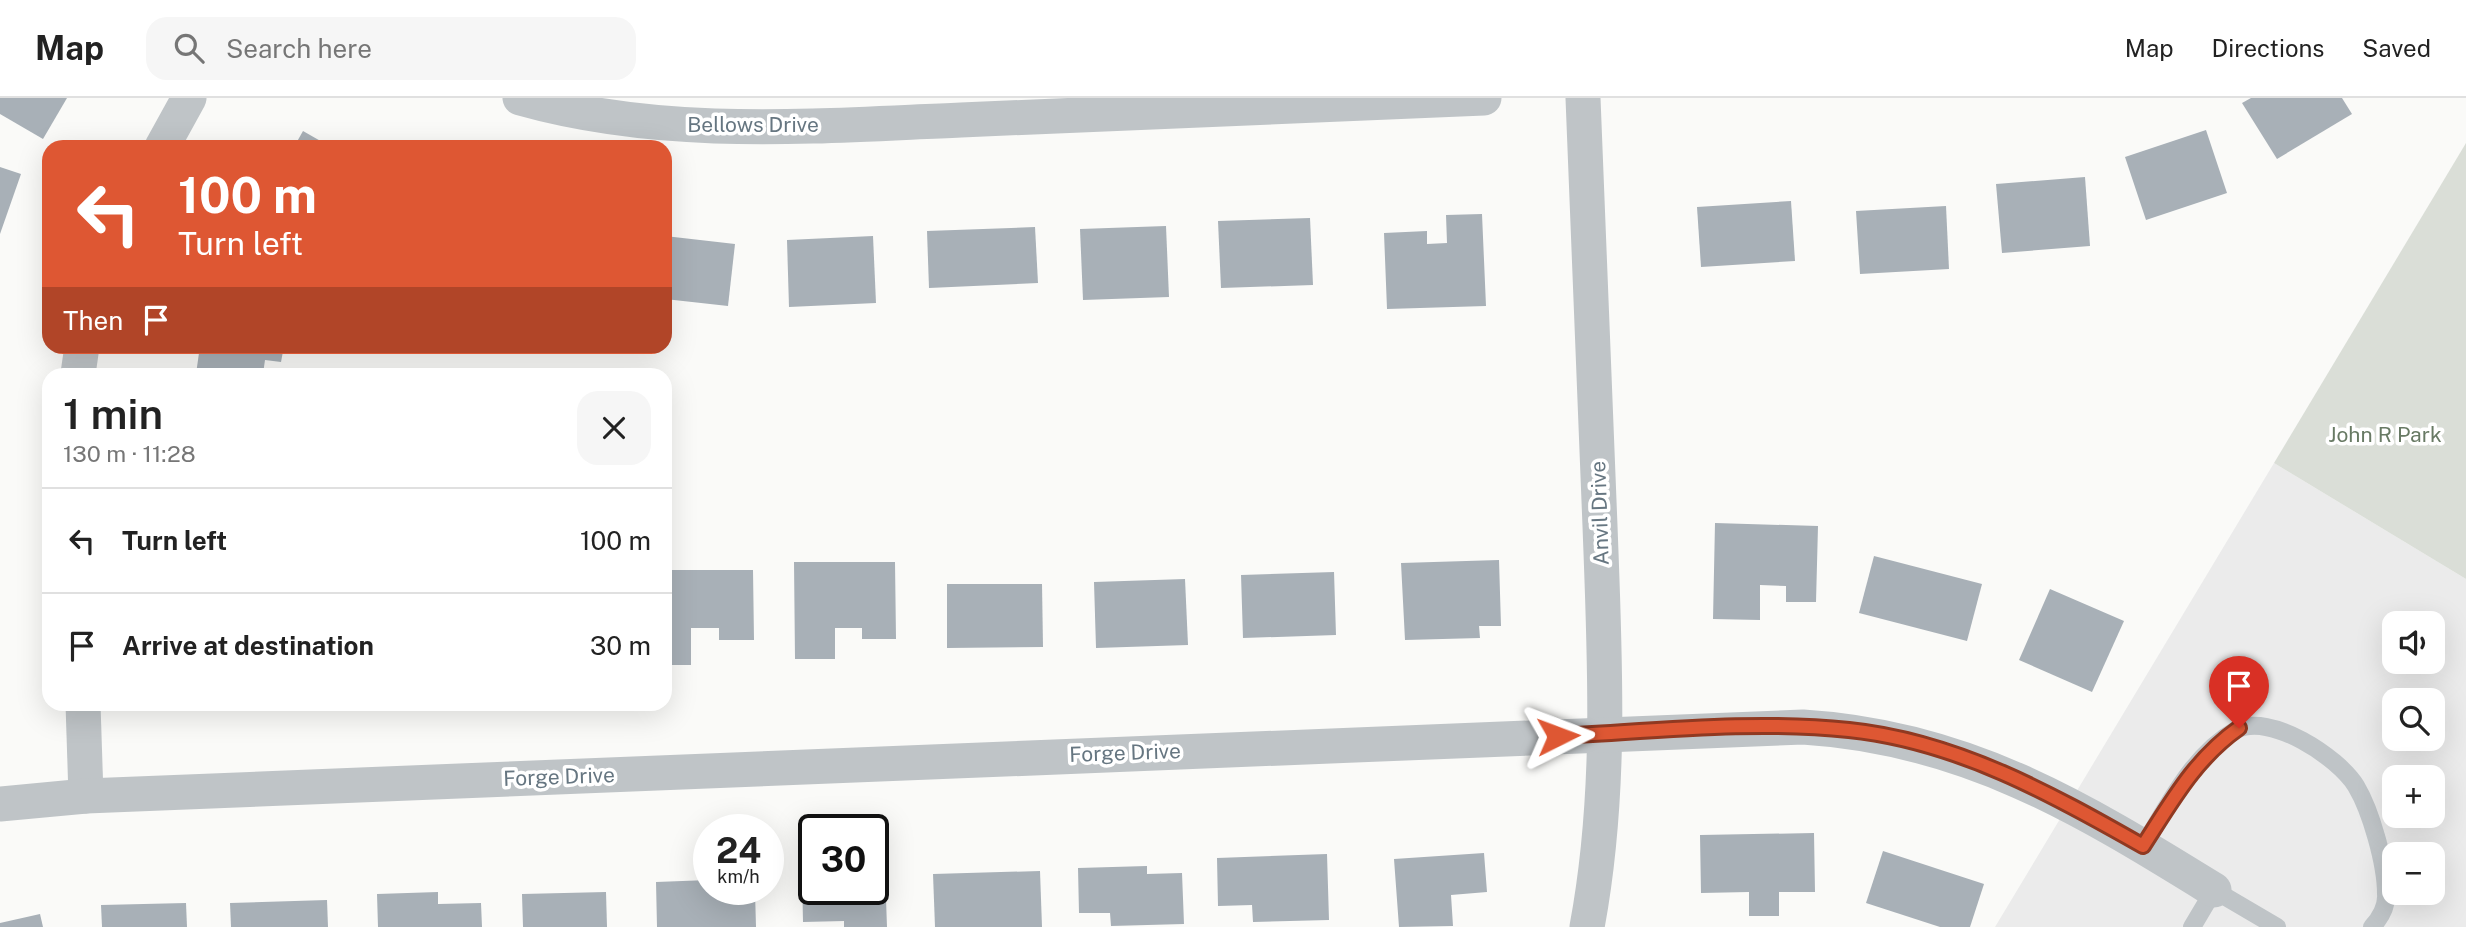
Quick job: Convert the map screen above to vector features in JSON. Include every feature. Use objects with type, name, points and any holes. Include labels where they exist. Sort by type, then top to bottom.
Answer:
[{"type":"street","points":[[166,140],[190,98]]},
{"type":"street","name":"Bellows Drive","points":[[520,98],[609,118],[719,128],[987,109],[1484,98]]},
{"type":"street","name":"Anvil Drive","points":[[1583,98],[1607,734],[1595,884],[1587,927]]},
{"type":"street","points":[[83,711],[86,796]]},
{"type":"street","name":"Forge Drive","points":[[0,804],[86,796],[1803,727],[1851,730],[1895,738],[1990,767],[2064,801],[2214,890]]},
{"type":"lane","points":[[2143,846],[2189,773],[2215,745],[2239,728],[2259,727],[2284,732],[2338,765],[2355,784],[2365,805],[2386,894],[2382,916],[2372,927]]},
{"type":"lane","points":[[2192,927],[2214,890],[2277,927]]},
{"type":"shaded area","points":[[2274,463],[2466,579],[2466,927],[1995,927]]},
{"type":"green space","name":"John R Park","points":[[2466,143],[2466,579],[2274,463]]},
{"type":"building","points":[[0,98],[67,98],[43,139],[0,114]]},
{"type":"building","points":[[2251,98],[2342,98],[2352,114],[2277,159],[2242,103]]},
{"type":"building","points":[[2206,130],[2227,193],[2146,220],[2125,157]]},
{"type":"building","points":[[303,131],[319,140],[298,140]]},
{"type":"building","points":[[0,167],[21,174],[0,234]]},
{"type":"building","points":[[2085,177],[2090,246],[2002,253],[1996,184]]},
{"type":"building","points":[[1791,201],[1795,261],[1701,267],[1697,207]]},
{"type":"building","points":[[1946,206],[1949,269],[1860,274],[1856,211]]},
{"type":"building","points":[[1482,214],[1486,306],[1387,309],[1384,233],[1427,231],[1427,244],[1447,243],[1446,215]]},
{"type":"building","points":[[1310,218],[1313,285],[1221,288],[1218,221]]},
{"type":"building","points":[[1166,226],[1169,297],[1083,300],[1080,229]]},
{"type":"building","points":[[1035,227],[1038,283],[929,288],[927,231]]},
{"type":"building","points":[[873,236],[876,303],[789,307],[787,240]]},
{"type":"building","points":[[672,237],[735,244],[728,306],[672,300]]},
{"type":"building","points":[[199,354],[282,354],[281,362],[265,360],[264,368],[197,368]]},
{"type":"building","points":[[1715,523],[1818,526],[1816,602],[1786,602],[1786,586],[1760,585],[1760,620],[1713,619]]},
{"type":"building","points":[[1874,556],[1982,584],[1967,641],[1859,613]]},
{"type":"building","points":[[1499,560],[1501,626],[1479,626],[1480,638],[1405,640],[1401,563]]},
{"type":"building","points":[[794,562],[895,562],[896,639],[862,639],[862,628],[835,628],[835,659],[795,659]]},
{"type":"building","points":[[672,570],[753,570],[754,640],[719,640],[719,628],[691,628],[691,665],[672,665]]},
{"type":"building","points":[[1334,572],[1336,635],[1243,638],[1241,575]]},
{"type":"building","points":[[1185,579],[1188,645],[1096,648],[1094,582]]},
{"type":"building","points":[[947,584],[1042,584],[1043,647],[947,648]]},
{"type":"building","points":[[2050,589],[2124,621],[2092,692],[2019,660]]},
{"type":"building","points":[[1814,833],[1815,892],[1779,892],[1779,916],[1749,916],[1749,892],[1701,893],[1700,835]]},
{"type":"building","points":[[1883,851],[1984,884],[1970,927],[1940,927],[1866,903]]},
{"type":"building","points":[[1484,853],[1487,892],[1451,895],[1453,926],[1399,927],[1394,859]]},
{"type":"building","points":[[1327,854],[1329,920],[1253,922],[1252,905],[1218,906],[1217,858]]},
{"type":"building","points":[[1147,866],[1147,874],[1182,873],[1184,924],[1111,926],[1110,913],[1079,913],[1078,868]]},
{"type":"building","points":[[1040,871],[1042,927],[935,927],[933,874]]},
{"type":"building","points":[[693,881],[693,905],[755,905],[756,927],[657,927],[656,882]]},
{"type":"building","points":[[438,892],[438,904],[481,903],[482,927],[378,927],[377,894]]},
{"type":"building","points":[[606,892],[607,927],[523,927],[522,894]]},
{"type":"building","points":[[327,900],[328,927],[231,927],[230,903]]},
{"type":"building","points":[[186,903],[187,927],[102,927],[101,905]]},
{"type":"building","points":[[803,905],[886,905],[887,927],[844,927],[844,921],[803,922]]},
{"type":"building","points":[[40,914],[43,927],[0,927],[0,923]]},
{"type":"route","points":[[1558,736],[1803,727],[1851,730],[1895,738],[1990,767],[2064,801],[2143,846],[2189,773],[2215,745],[2239,728]]}]
